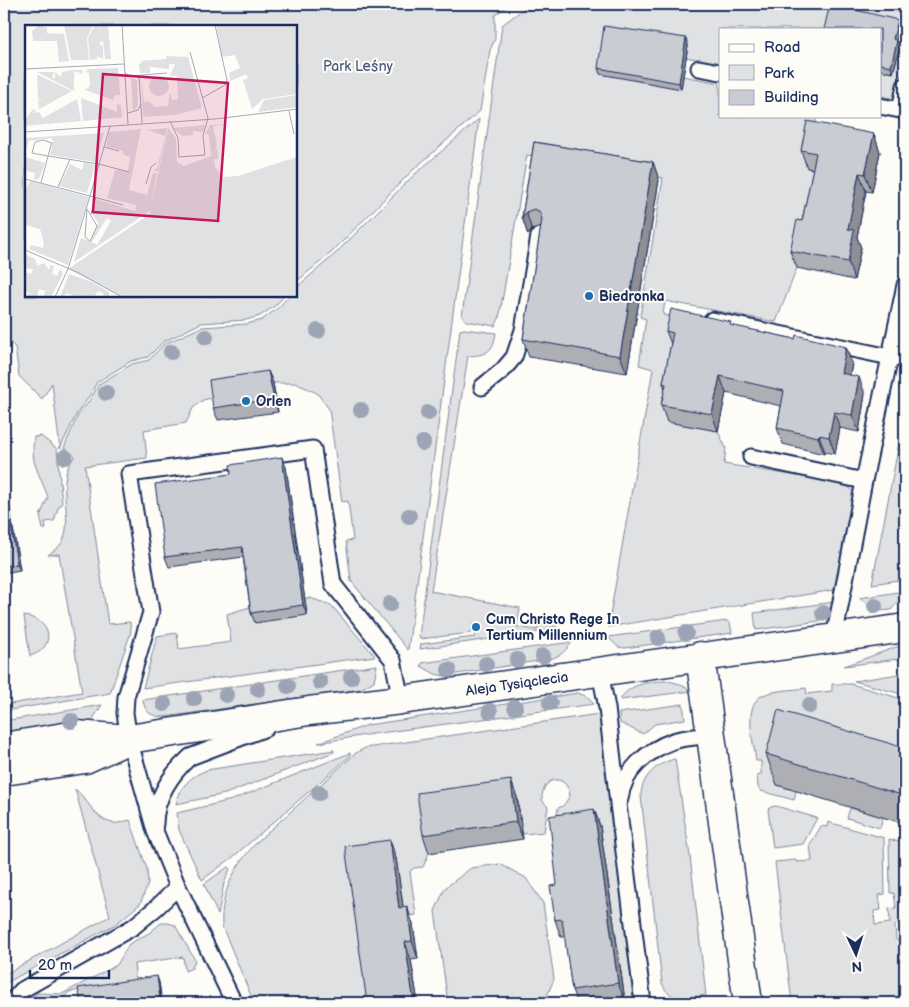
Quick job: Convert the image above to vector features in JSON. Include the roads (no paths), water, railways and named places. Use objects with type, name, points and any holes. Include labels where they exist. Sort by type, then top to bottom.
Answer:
[{"type":"street","name":"Aleja Tysiąclecia","points":[[4,747],[76,736],[129,739],[309,711],[401,700],[905,628]]},
{"type":"street","points":[[700,656],[748,1003]]},
{"type":"street","name":"Aleja Tysiąclecia","points":[[4,771],[85,759],[129,739]]},
{"type":"lane","points":[[699,68],[719,72]]},
{"type":"lane","points":[[882,106],[903,111],[905,86]]},
{"type":"lane","points":[[482,387],[503,370],[514,357],[523,330],[539,236]]},
{"type":"lane","points":[[834,638],[864,481],[898,358],[905,285]]},
{"type":"lane","points":[[700,317],[898,358]]},
{"type":"lane","points":[[234,1003],[178,887],[155,831],[129,739],[125,713],[126,697],[151,612],[129,474],[313,449],[333,584],[393,660],[401,700]]},
{"type":"lane","points":[[751,457],[864,481]]},
{"type":"lane","points":[[600,672],[607,708],[618,812],[643,1003]]},
{"type":"lane","points":[[155,831],[156,812],[163,791],[180,766],[190,757],[309,711]]},
{"type":"lane","points":[[618,812],[621,794],[627,778],[638,762],[674,741],[712,735]]},
{"type":"lane","points":[[10,1003],[22,990],[133,927],[178,887]]},
{"type":"place","name":"Biedronka","points":[[589,296]]},
{"type":"place","name":"Orlen","points":[[246,401]]},
{"type":"place","name":"Cum Christo Rege In Tertium Millennium","points":[[476,627]]},
{"type":"park label","name":"Park Leśny","points":[[358,66]]}]
